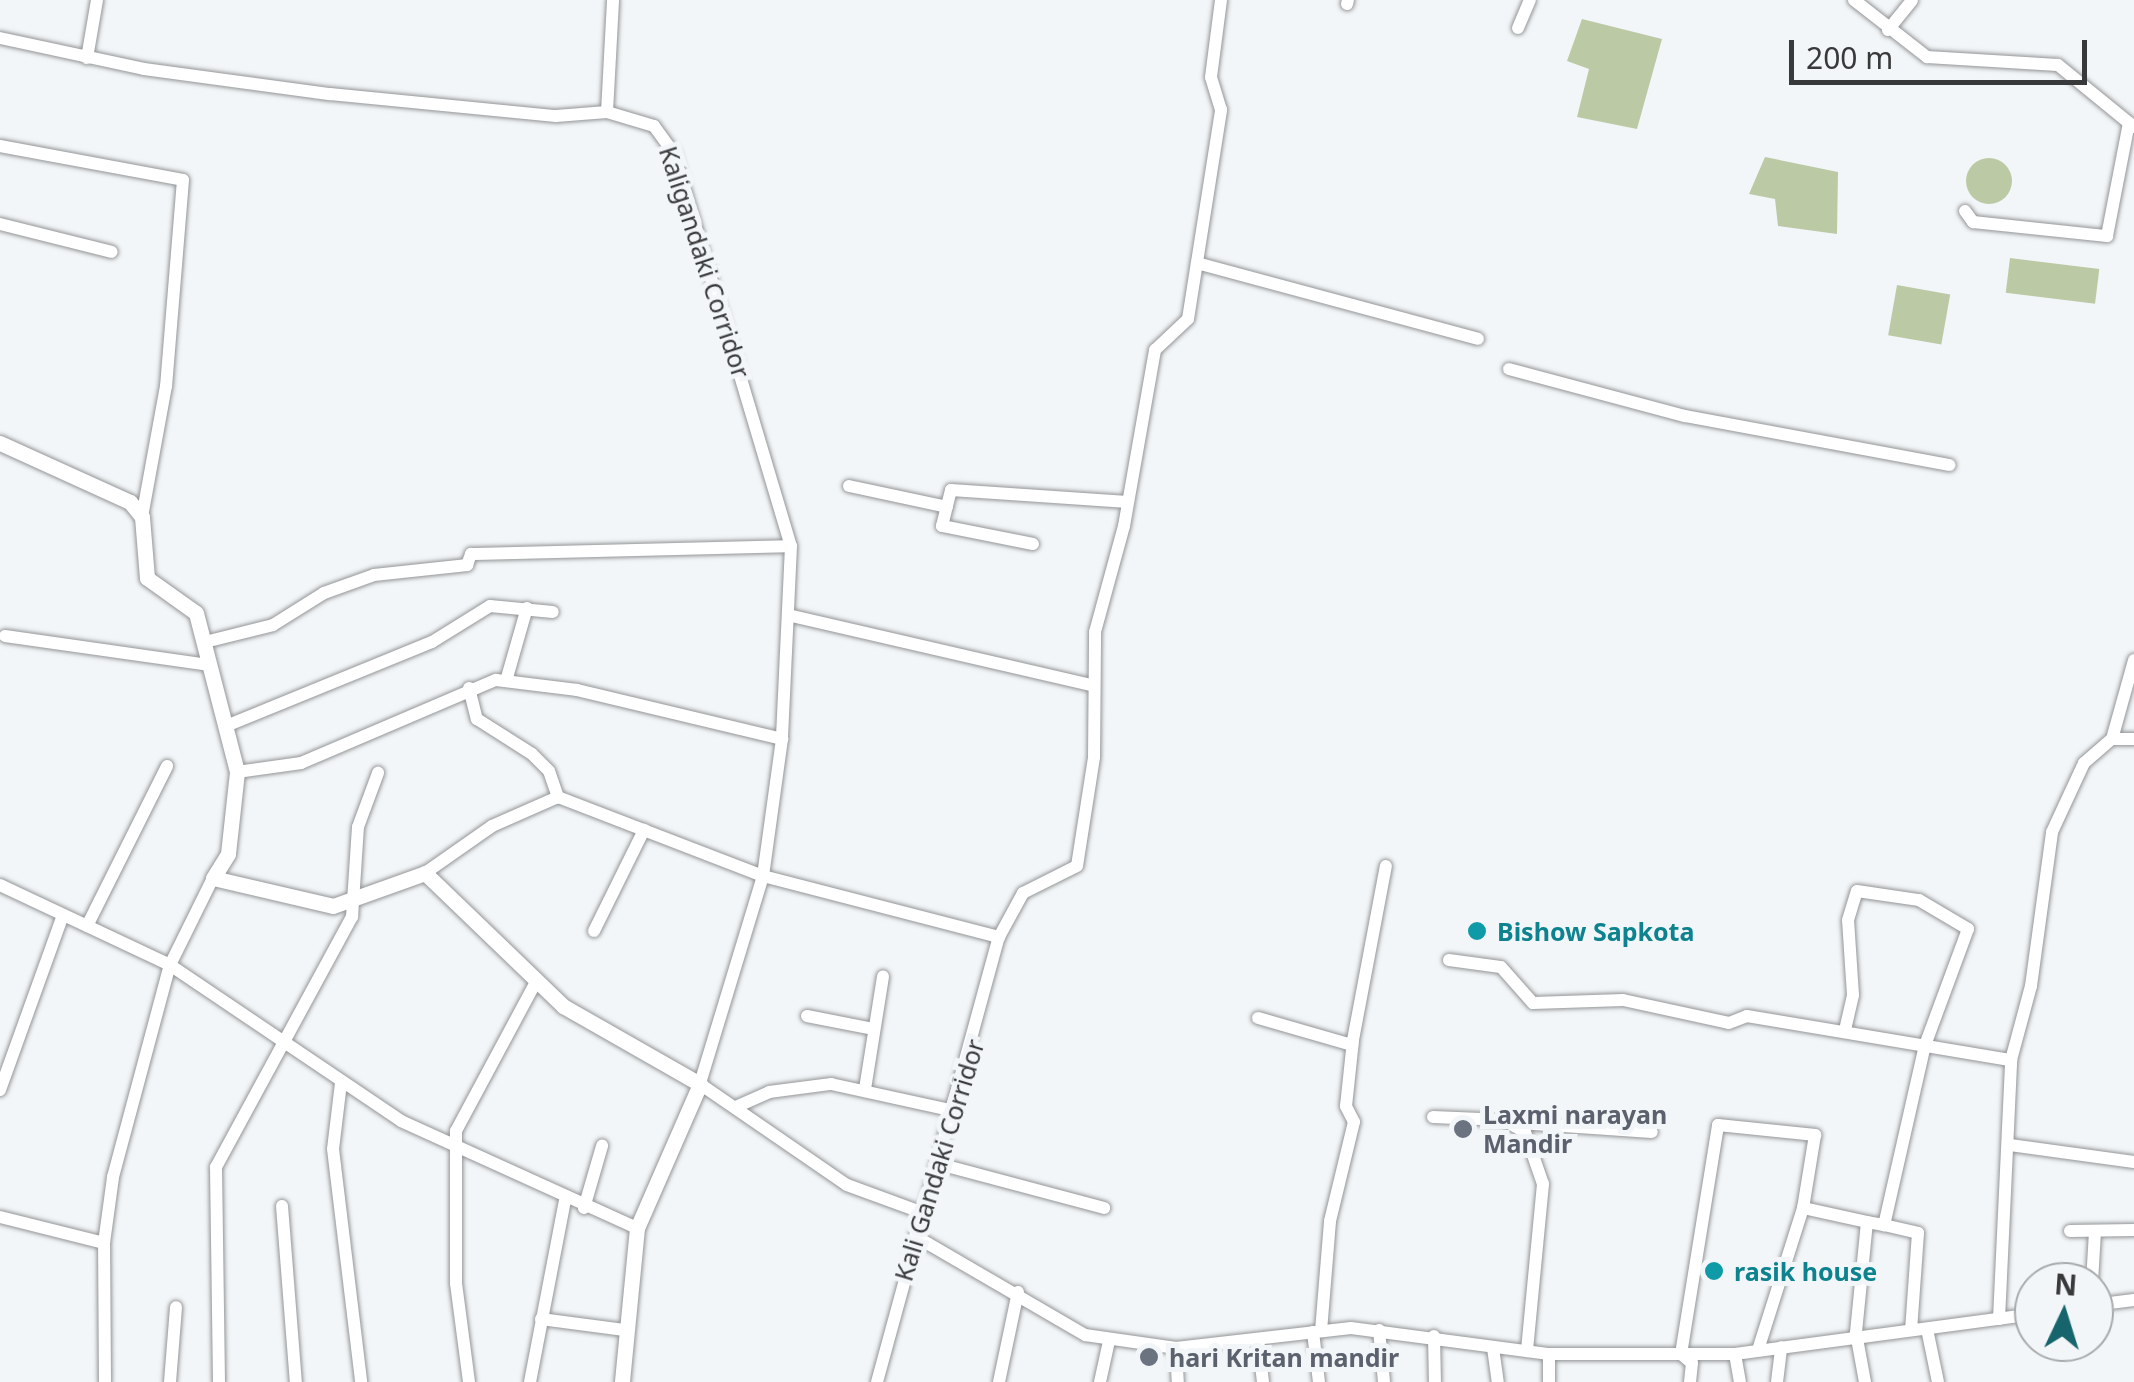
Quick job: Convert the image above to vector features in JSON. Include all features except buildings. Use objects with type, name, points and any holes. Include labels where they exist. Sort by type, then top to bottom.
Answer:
[{"type":"main road","points":[[0,444],[118,495],[142,517],[147,578],[196,613],[237,772],[228,854],[213,878],[313,906],[355,901],[425,873],[563,1006],[700,1084],[637,1228],[624,1330],[622,1382]]},
{"type":"street","points":[[87,58],[97,0]]},
{"type":"street","points":[[606,112],[613,0]]},
{"type":"street","points":[[792,616],[1092,685],[1095,632],[1128,502],[1154,350],[1188,319],[1221,110],[1211,77],[1221,0]]},
{"type":"street","points":[[1518,28],[1530,0]]},
{"type":"street","points":[[1854,0],[1888,30],[1927,56],[2058,65],[2132,125],[2107,236],[1974,222],[1966,211]]},
{"type":"street","points":[[1888,30],[1912,0]]},
{"type":"street","name":"Kaligandaki Corridor","points":[[0,38],[87,58],[400,103],[556,116],[606,112],[654,126],[674,154],[791,546],[792,616],[782,739],[763,876],[700,1084]]},
{"type":"street","points":[[0,146],[183,180],[166,386],[142,517]]},
{"type":"street","points":[[0,224],[112,252]]},
{"type":"street","points":[[1197,263],[1478,338]]},
{"type":"street","points":[[1509,370],[1686,416],[1950,464]]},
{"type":"street","points":[[849,486],[946,507]]},
{"type":"street","points":[[1034,544],[942,526],[950,490],[1128,502]]},
{"type":"street","points":[[204,642],[273,625],[324,593],[374,576],[467,565],[471,554],[791,546]]},
{"type":"street","points":[[226,726],[432,642],[490,606],[553,612]]},
{"type":"street","points":[[506,681],[527,608]]},
{"type":"street","points":[[5,636],[210,665]]},
{"type":"street","points":[[2000,1319],[2011,1060],[2032,986],[2052,832],[2084,763],[2112,739],[2134,660]]},
{"type":"street","points":[[237,772],[301,764],[469,688],[506,681],[782,739]]},
{"type":"street","name":"Kali Gandaki Corridor","points":[[877,1382],[955,1111],[999,937],[1023,893],[1077,866],[1094,757],[1092,685]]},
{"type":"street","points":[[469,688],[476,719],[532,754],[558,797],[763,876],[999,937]]},
{"type":"street","points":[[2112,739],[2134,739]]},
{"type":"street","points":[[87,926],[167,766]]},
{"type":"street","points":[[219,1382],[216,1167],[284,1045],[355,901],[358,827],[378,773]]},
{"type":"street","points":[[425,873],[492,826],[558,797]]},
{"type":"street","points":[[594,931],[644,830]]},
{"type":"street","points":[[1320,1382],[1317,1332],[1330,1221],[1354,1122],[1346,1106],[1352,1045],[1386,866]]},
{"type":"street","points":[[105,1382],[104,1243],[132,1094],[170,965],[213,878]]},
{"type":"street","points":[[0,885],[170,965],[341,1083],[455,1148],[565,1200],[637,1228]]},
{"type":"street","points":[[1844,1030],[1853,995],[1848,920],[1856,892],[1899,893],[1968,929],[1925,1045],[1884,1225]]},
{"type":"street","points":[[0,1090],[63,915]]},
{"type":"street","points":[[1449,960],[1501,967],[1533,1003],[1623,1000],[1730,1023],[1736,1015],[2011,1060]]},
{"type":"street","points":[[865,1088],[883,976]]},
{"type":"street","points":[[469,1382],[456,1283],[455,1148],[462,1120],[537,980]]},
{"type":"street","points":[[807,1016],[873,1029]]},
{"type":"street","points":[[1258,1018],[1352,1045]]},
{"type":"street","points":[[341,1083],[333,1149],[361,1382]]},
{"type":"street","points":[[700,1084],[738,1106],[847,1186],[923,1213]]},
{"type":"street","points":[[738,1106],[802,1086],[865,1088],[955,1111]]},
{"type":"street","points":[[1433,1117],[1652,1132]]},
{"type":"street","points":[[1520,1123],[1542,1184],[1526,1352]]},
{"type":"street","points":[[1681,1354],[1718,1125],[1815,1135],[1803,1208],[1758,1350]]},
{"type":"street","points":[[2010,1145],[2081,1148],[2134,1162]]},
{"type":"street","points":[[584,1208],[602,1146]]},
{"type":"street","points":[[939,1164],[1104,1208]]},
{"type":"street","points":[[530,1382],[565,1200]]},
{"type":"street","points":[[282,1206],[296,1382]]},
{"type":"street","points":[[1803,1208],[1918,1233],[1911,1330]]},
{"type":"street","points":[[0,1217],[104,1243]]},
{"type":"street","points":[[1865,1382],[1856,1334],[1867,1222]]},
{"type":"street","points":[[2070,1230],[2134,1230]]},
{"type":"street","points":[[2093,1262],[2095,1232]]},
{"type":"street","points":[[916,1236],[1018,1292],[1085,1336],[1176,1348],[1317,1332],[1379,1330],[1549,1354],[1735,1354],[1856,1334],[2014,1317]]},
{"type":"street","points":[[1000,1382],[1018,1292]]},
{"type":"street","points":[[170,1382],[176,1307]]},
{"type":"street","points":[[541,1319],[624,1330]]},
{"type":"street","points":[[1927,1329],[1938,1382]]},
{"type":"street","points":[[1379,1330],[1384,1382]]},
{"type":"street","points":[[1434,1336],[1435,1382]]},
{"type":"street","points":[[1258,1339],[1263,1382]]},
{"type":"street","points":[[1100,1382],[1109,1341]]},
{"type":"street","points":[[1777,1382],[1781,1347]]},
{"type":"street","points":[[1176,1348],[1178,1382]]},
{"type":"street","points":[[1492,1348],[1498,1382]]},
{"type":"street","points":[[1549,1354],[1549,1382]]},
{"type":"street","points":[[1681,1354],[1692,1363],[1690,1382]]},
{"type":"street","points":[[1735,1354],[1740,1382]]},
{"type":"green space","points":[[1582,19],[1662,39],[1637,129],[1577,117],[1589,69],[1567,61]]},
{"type":"green space","points":[[1765,157],[1838,172],[1837,234],[1778,226],[1775,199],[1749,194]]},
{"type":"green space","points":[[1989,158],[2005,165],[2012,181],[2005,197],[1989,204],[1973,197],[1966,181],[1973,165]]},
{"type":"green space","points":[[2010,258],[2099,269],[2095,304],[2006,293]]},
{"type":"green space","points":[[1897,285],[1950,294],[1941,345],[1888,335]]},
{"type":"place","name":"Bishow Sapkota","points":[[1477,931]]},
{"type":"place","name":"Laxmi narayan Mandir","points":[[1463,1129]]},
{"type":"place","name":"rasik house","points":[[1714,1271]]},
{"type":"place","name":"hari Kritan mandir","points":[[1149,1357]]}]
